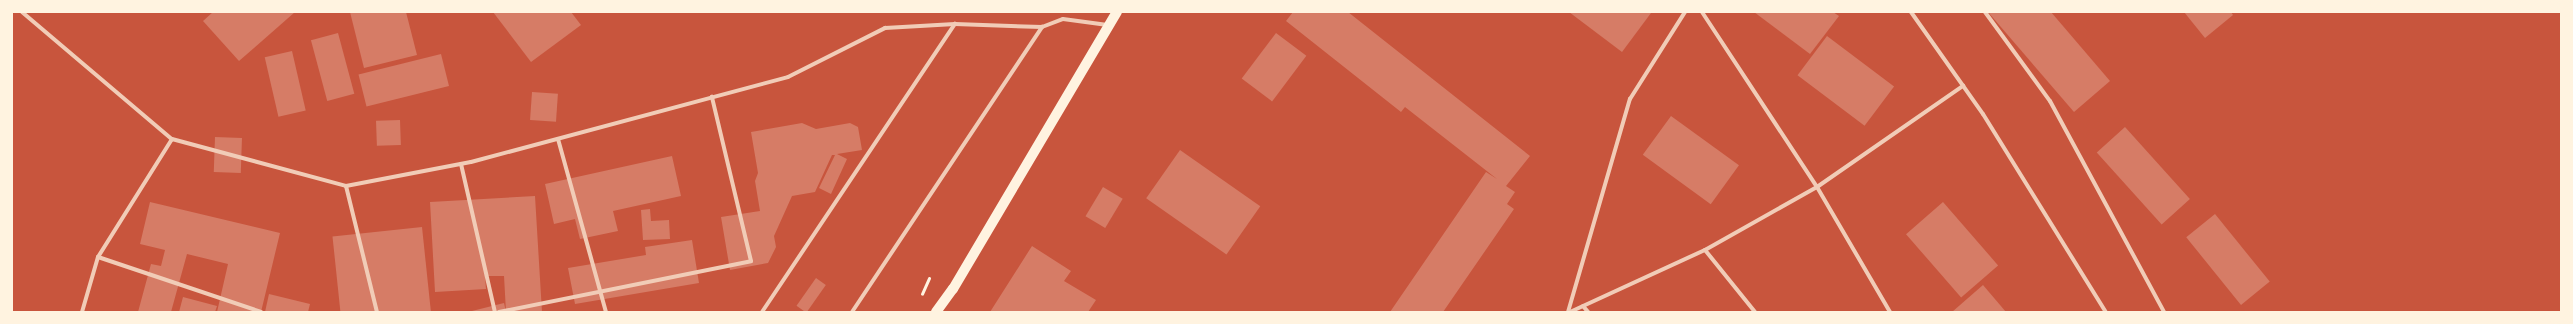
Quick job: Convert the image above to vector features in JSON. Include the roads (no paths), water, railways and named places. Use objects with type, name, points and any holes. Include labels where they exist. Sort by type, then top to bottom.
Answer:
[{"type":"main road","points":[[936,312],[952,289],[1117,12]]},
{"type":"street","points":[[22,12],[172,139],[346,186],[461,164],[788,77],[885,28],[955,24],[1042,27],[1063,19],[1109,25]]},
{"type":"street","points":[[1569,312],[1630,99],[1685,12]]},
{"type":"street","points":[[1702,12],[1817,187],[1890,312]]},
{"type":"street","points":[[1911,12],[1983,114],[2106,312]]},
{"type":"street","points":[[1985,12],[2050,101],[2164,312]]},
{"type":"street","points":[[762,312],[955,24]]},
{"type":"street","points":[[852,312],[1042,27]]},
{"type":"street","points":[[1569,312],[1705,250],[1817,187],[1963,86]]},
{"type":"street","points":[[499,312],[751,261],[712,97]]},
{"type":"street","points":[[82,312],[98,257],[172,139]]},
{"type":"street","points":[[558,139],[606,312]]},
{"type":"street","points":[[461,164],[495,312]]},
{"type":"street","points":[[346,186],[377,312]]},
{"type":"street","points":[[1705,250],[1755,312]]},
{"type":"street","points":[[98,257],[261,312]]},
{"type":"street","points":[[1583,306],[1588,312]]}]
